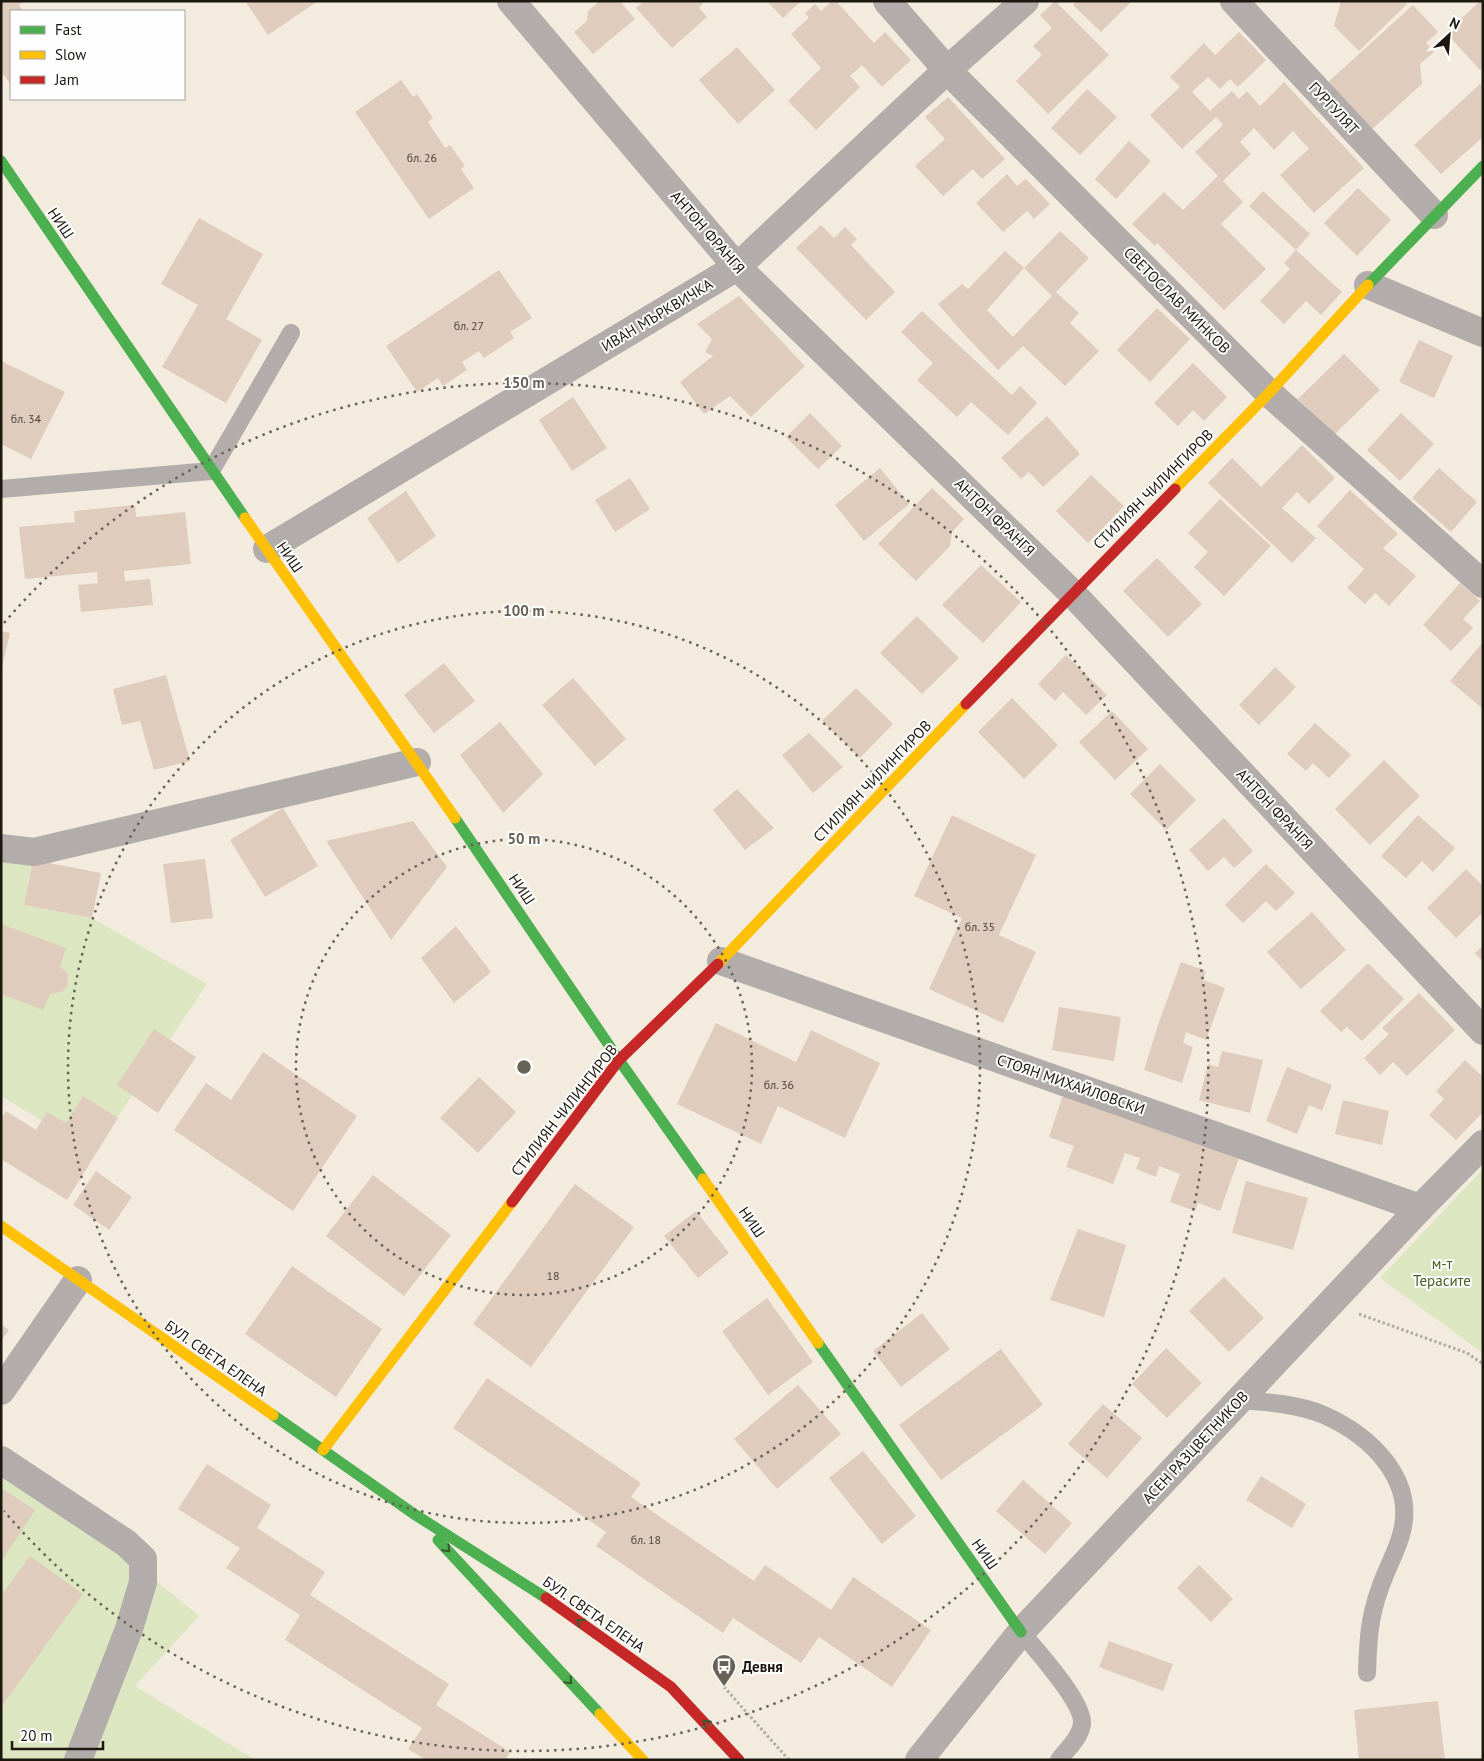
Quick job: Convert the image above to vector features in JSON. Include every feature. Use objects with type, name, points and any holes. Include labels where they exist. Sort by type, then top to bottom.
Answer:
[{"type":"street","name":"АНТОН ФРАНГЯ","points":[[511,1],[737,267],[1072,593],[1483,1031]]},
{"type":"street","name":"СВЕТОСЛАВ МИНКОВ","points":[[887,1],[947,70],[1269,392],[1483,584]]},
{"type":"street","name":"ИВАН МЪРКВИЧКА","points":[[267,549],[737,267],[947,70],[1025,1]]},
{"type":"street","name":"ГУРГУЛЯТ","points":[[1234,1],[1434,215]]},
{"type":"street","name":"НИШ","points":[[1,161],[211,471],[417,762],[619,1060],[1022,1632]]},
{"type":"street","name":"СТИЛИЯН ЧИЛИНГИРОВ","points":[[322,1450],[619,1060],[721,961],[1072,593],[1269,392],[1434,215],[1483,166]]},
{"type":"street","points":[[1368,285],[1483,334]]},
{"type":"street","points":[[1,848],[34,852],[417,762]]},
{"type":"street","name":"СТОЯН МИХАЙЛОВСКИ","points":[[721,961],[1420,1208]]},
{"type":"street","name":"АСЕН РАЗЦВЕТНИКОВ","points":[[919,1760],[1022,1632],[1420,1208],[1483,1144]]},
{"type":"street","name":"БУЛ. СВЕТА ЕЛЕНА","points":[[1,1226],[414,1514],[538,1592],[672,1687],[738,1760]]},
{"type":"street","points":[[1,1391],[78,1280]]},
{"type":"street","points":[[1,1460],[126,1543],[143,1559],[143,1582],[129,1628],[78,1760]]},
{"type":"street","name":"БУЛ. СВЕТА ЕЛЕНА","points":[[414,1514],[643,1760]]},
{"type":"lane","points":[[1,489],[211,471],[291,333]]},
{"type":"lane","points":[[1239,1400],[1283,1404],[1324,1415],[1363,1437],[1393,1470],[1404,1500],[1402,1534],[1380,1589],[1368,1629],[1367,1673]]},
{"type":"lane","points":[[1022,1632],[1049,1664],[1079,1708],[1082,1716],[1080,1732],[1059,1760]]},
{"type":"path","points":[[1330,1304],[1467,1353],[1483,1364]]},
{"type":"path","points":[[724,1687],[789,1760]]},
{"type":"green space","points":[[1,848],[34,852],[24,905],[92,918],[207,984],[114,1122],[96,1153],[1,1096]]},
{"type":"green space","name":"м-т Терасите","points":[[1483,1169],[1483,1353],[1380,1278]]},
{"type":"green space","points":[[1,1454],[199,1616],[135,1686],[255,1760],[1,1760]]},
{"type":"building","points":[[1,1],[24,1],[19,5],[22,10],[10,10],[10,84],[1,71]]},
{"type":"building","points":[[245,1],[318,1],[268,35]]},
{"type":"building","points":[[600,1],[620,1],[635,19],[593,54],[574,32],[587,21],[588,11]]},
{"type":"building","points":[[644,1],[705,1],[699,8],[707,17],[672,48],[636,8]]},
{"type":"building","points":[[767,1],[801,1],[783,18]]},
{"type":"building","points":[[832,1],[836,1],[874,43],[885,32],[911,60],[882,87],[862,65],[850,76],[860,87],[816,130],[788,101],[821,68],[791,34],[809,18],[805,13],[815,4],[821,11]]},
{"type":"building","points":[[1055,1],[1109,55],[1048,114],[1016,81],[1042,55],[1033,46],[1052,28],[1040,15]]},
{"type":"building","points":[[1077,1],[1132,1],[1101,32],[1073,5]]},
{"type":"building","points":[[1341,1],[1405,1],[1407,4],[1359,51],[1334,26]]},
{"type":"building","points":[[1480,1],[1483,1],[1483,67],[1480,70],[1446,33]]},
{"type":"building","points":[[1413,5],[1438,32],[1426,43],[1434,52],[1420,64],[1422,84],[1371,130],[1327,83]]},
{"type":"building","points":[[1239,32],[1266,60],[1238,87],[1230,79],[1220,89],[1208,77],[1192,92],[1210,111],[1232,91],[1239,99],[1247,91],[1260,106],[1284,82],[1364,168],[1314,213],[1280,175],[1309,149],[1293,131],[1274,150],[1254,128],[1240,142],[1251,154],[1223,181],[1243,202],[1221,224],[1266,269],[1224,310],[1157,243],[1155,246],[1132,224],[1164,192],[1183,210],[1218,176],[1195,152],[1223,125],[1216,117],[1182,149],[1150,115],[1180,87],[1170,77],[1204,43],[1215,55]]},
{"type":"building","points":[[737,47],[775,90],[738,124],[699,80]]},
{"type":"building","points":[[401,80],[413,97],[417,94],[433,118],[428,122],[445,148],[450,145],[465,166],[461,169],[474,188],[429,219],[355,112]]},
{"type":"building","points":[[1480,84],[1483,87],[1483,137],[1441,174],[1414,145]]},
{"type":"building","points":[[1087,89],[1117,117],[1080,155],[1051,128]]},
{"type":"building","points":[[948,97],[1005,159],[982,179],[973,169],[943,196],[915,166],[945,139],[925,117]]},
{"type":"building","points":[[1129,141],[1151,161],[1116,199],[1095,179]]},
{"type":"building","points":[[1007,174],[1017,186],[1026,179],[1050,204],[1034,219],[1027,211],[1003,232],[976,203]]},
{"type":"building","points":[[1358,188],[1391,220],[1357,256],[1324,223]]},
{"type":"building","points":[[1263,191],[1310,234],[1296,250],[1249,206]]},
{"type":"building","points":[[199,218],[263,254],[226,319],[262,340],[226,403],[162,367],[198,305],[161,284]]},
{"type":"building","points":[[821,225],[834,238],[845,227],[857,239],[851,245],[895,292],[866,320],[796,248]]},
{"type":"building","points":[[1060,231],[1089,258],[1056,292],[1079,313],[1070,323],[1099,351],[1065,386],[1023,346],[998,370],[938,304],[962,284],[968,289],[1005,251],[1024,268]],"holes":[[[1024,268],[1052,296],[1013,337],[987,310]]]},
{"type":"building","points":[[1296,250],[1342,292],[1321,315],[1306,301],[1284,324],[1260,301],[1290,269],[1284,263]]},
{"type":"building","points":[[499,270],[532,318],[510,332],[514,338],[484,358],[479,351],[462,362],[467,370],[443,386],[438,378],[417,392],[386,346]]},
{"type":"building","points":[[739,296],[805,366],[751,417],[730,396],[704,414],[680,382],[713,356],[705,352],[712,339],[697,324]]},
{"type":"building","points":[[1157,308],[1190,339],[1150,382],[1117,350]]},
{"type":"building","points":[[922,311],[1012,395],[1020,386],[1037,403],[1008,435],[971,402],[957,417],[917,380],[933,363],[901,332]]},
{"type":"building","points":[[1419,340],[1453,356],[1434,398],[1399,382]]},
{"type":"building","points":[[1344,354],[1380,390],[1334,435],[1298,399]]},
{"type":"building","points":[[1,361],[65,392],[31,459],[1,444]]},
{"type":"building","points":[[1193,363],[1227,397],[1204,421],[1193,410],[1178,426],[1154,403]]},
{"type":"building","points":[[573,397],[607,448],[572,471],[539,420]]},
{"type":"building","points":[[810,413],[842,446],[818,469],[786,437]]},
{"type":"building","points":[[1401,413],[1434,444],[1400,481],[1367,450]]},
{"type":"building","points":[[1047,416],[1080,454],[1043,487],[1029,472],[1021,479],[1001,458]]},
{"type":"building","points":[[1302,445],[1335,478],[1309,504],[1297,492],[1282,508],[1316,538],[1292,563],[1208,483],[1232,458],[1261,487]]},
{"type":"building","points":[[880,468],[909,504],[864,541],[835,505]]},
{"type":"building","points":[[1439,468],[1477,502],[1451,532],[1412,498]]},
{"type":"building","points":[[1091,475],[1124,506],[1088,543],[1056,511]]},
{"type":"building","points":[[630,478],[650,509],[615,532],[595,500]]},
{"type":"building","points":[[932,488],[964,519],[952,532],[950,546],[916,581],[878,544]]},
{"type":"building","points":[[1350,490],[1398,534],[1383,548],[1416,576],[1389,606],[1375,593],[1365,604],[1347,588],[1364,569],[1317,526]]},
{"type":"building","points":[[406,491],[436,536],[398,563],[367,518]]},
{"type":"building","points":[[1220,499],[1271,546],[1224,596],[1194,567],[1208,552],[1188,533]]},
{"type":"building","points":[[135,505],[136,517],[185,512],[191,564],[124,571],[125,581],[150,579],[153,605],[81,612],[78,585],[98,583],[97,572],[25,579],[19,527],[75,522],[74,511]]},
{"type":"building","points":[[1157,558],[1202,604],[1168,637],[1123,591]]},
{"type":"building","points":[[981,565],[1021,602],[983,643],[942,605]]},
{"type":"building","points":[[1460,583],[1480,601],[1463,619],[1473,628],[1451,651],[1423,625]]},
{"type":"building","points":[[917,616],[959,658],[922,694],[880,653]]},
{"type":"building","points":[[1,631],[10,633],[2,667],[1,667]]},
{"type":"building","points":[[1483,642],[1483,709],[1450,681]]},
{"type":"building","points":[[1066,655],[1107,695],[1086,715],[1063,692],[1055,701],[1038,684]]},
{"type":"building","points":[[444,663],[475,701],[434,733],[404,695]]},
{"type":"building","points":[[1275,667],[1296,687],[1259,725],[1239,705]]},
{"type":"building","points":[[166,675],[190,761],[154,770],[140,721],[122,725],[113,689]]},
{"type":"building","points":[[573,678],[626,739],[595,766],[542,705]]},
{"type":"building","points":[[856,688],[893,724],[860,758],[822,721]]},
{"type":"building","points":[[1012,698],[1058,745],[1024,779],[978,732]]},
{"type":"building","points":[[1112,711],[1148,749],[1115,780],[1079,742]]},
{"type":"building","points":[[500,722],[543,774],[503,813],[460,755]]},
{"type":"building","points":[[1315,723],[1351,755],[1329,778],[1313,763],[1306,771],[1287,754]]},
{"type":"building","points":[[809,733],[843,767],[813,793],[782,755]]},
{"type":"building","points":[[1384,760],[1420,796],[1370,845],[1335,809]]},
{"type":"building","points":[[1160,764],[1196,800],[1166,830],[1130,794]]},
{"type":"building","points":[[737,789],[774,828],[745,850],[713,810]]},
{"type":"building","points":[[283,808],[318,866],[265,897],[230,840]]},
{"type":"building","points":[[952,815],[1036,855],[999,935],[1036,952],[1003,1023],[929,989],[962,918],[914,896]]},
{"type":"building","points":[[1418,815],[1455,848],[1433,872],[1422,861],[1406,878],[1381,856]]},
{"type":"building","points":[[1224,818],[1253,851],[1234,868],[1224,857],[1208,871],[1189,850]]},
{"type":"building","points":[[413,821],[447,867],[391,940],[326,841]]},
{"type":"building","points":[[205,859],[213,918],[171,923],[163,864]]},
{"type":"building","points":[[33,860],[101,873],[92,918],[24,905]]},
{"type":"building","points":[[1266,864],[1295,893],[1276,911],[1266,901],[1243,923],[1225,905]]},
{"type":"building","points":[[1466,869],[1483,886],[1483,912],[1456,938],[1427,908]]},
{"type":"building","points":[[1312,912],[1346,950],[1301,989],[1267,952]]},
{"type":"building","points":[[1,924],[66,948],[60,967],[67,972],[68,984],[63,991],[50,994],[43,1010],[1,994]]},
{"type":"building","points":[[456,926],[491,972],[454,1003],[421,958]]},
{"type":"building","points":[[1483,946],[1483,962],[1475,953]]},
{"type":"building","points":[[1181,962],[1206,971],[1203,980],[1225,988],[1206,1040],[1186,1032],[1183,1043],[1193,1047],[1182,1083],[1144,1070]]},
{"type":"building","points":[[1368,963],[1404,999],[1362,1041],[1347,1027],[1341,1032],[1320,1011]]},
{"type":"building","points":[[1419,993],[1455,1030],[1407,1076],[1393,1062],[1380,1075],[1364,1058],[1389,1034],[1382,1028]]},
{"type":"building","points":[[1059,1007],[1121,1017],[1114,1061],[1052,1050]]},
{"type":"building","points":[[716,1023],[796,1062],[811,1030],[880,1063],[845,1138],[778,1106],[761,1144],[677,1104]]},
{"type":"building","points":[[154,1029],[196,1057],[158,1113],[117,1085]]},
{"type":"building","points":[[1222,1051],[1263,1060],[1250,1113],[1199,1100],[1208,1064],[1218,1067]]},
{"type":"building","points":[[263,1052],[357,1116],[293,1211],[174,1130],[206,1083],[231,1100]]},
{"type":"building","points":[[1465,1060],[1483,1077],[1483,1112],[1456,1140],[1429,1115],[1444,1099],[1436,1091]]},
{"type":"building","points":[[1287,1067],[1332,1085],[1322,1111],[1309,1105],[1297,1134],[1266,1121]]},
{"type":"building","points":[[479,1077],[516,1112],[478,1153],[440,1118]]},
{"type":"building","points":[[1063,1095],[1239,1158],[1220,1211],[1198,1203],[1195,1211],[1170,1202],[1180,1174],[1159,1166],[1156,1177],[1136,1169],[1140,1158],[1125,1153],[1113,1184],[1066,1167],[1074,1146],[1049,1137]]},
{"type":"building","points":[[83,1096],[118,1118],[67,1200],[1,1159],[1,1118],[6,1111],[36,1130],[47,1112],[66,1123]]},
{"type":"building","points":[[1343,1100],[1389,1111],[1382,1145],[1335,1134]]},
{"type":"building","points":[[96,1171],[132,1197],[109,1230],[73,1205]]},
{"type":"building","points":[[373,1175],[451,1235],[404,1296],[326,1236]]},
{"type":"building","points":[[1246,1181],[1308,1198],[1293,1250],[1232,1233]]},
{"type":"building","points":[[575,1184],[634,1227],[531,1367],[473,1324]]},
{"type":"building","points":[[696,1211],[729,1253],[698,1278],[664,1236]]},
{"type":"building","points":[[1078,1229],[1126,1245],[1104,1317],[1050,1300]]},
{"type":"building","points":[[292,1266],[382,1329],[336,1397],[245,1334]]},
{"type":"building","points":[[1224,1277],[1264,1318],[1229,1352],[1189,1311]]},
{"type":"building","points":[[767,1298],[813,1362],[768,1395],[722,1331]]},
{"type":"building","points":[[922,1313],[950,1349],[901,1387],[873,1351]]},
{"type":"building","points":[[1,1324],[9,1330],[1,1341]]},
{"type":"building","points":[[1166,1348],[1202,1383],[1167,1418],[1132,1384]]},
{"type":"building","points":[[1001,1349],[1043,1405],[941,1480],[899,1425]]},
{"type":"building","points":[[487,1378],[641,1483],[631,1497],[754,1581],[765,1565],[831,1610],[853,1577],[931,1630],[892,1687],[819,1637],[801,1663],[733,1618],[723,1633],[596,1546],[606,1532],[453,1428]]},
{"type":"building","points":[[798,1385],[841,1434],[777,1489],[734,1439]]},
{"type":"building","points":[[1103,1404],[1142,1438],[1107,1478],[1068,1444]]},
{"type":"building","points":[[863,1451],[916,1516],[882,1544],[829,1478]]},
{"type":"building","points":[[207,1464],[271,1505],[257,1528],[325,1572],[310,1595],[449,1684],[436,1705],[510,1752],[505,1760],[426,1760],[408,1749],[422,1728],[285,1640],[300,1615],[226,1568],[240,1548],[178,1509]]},
{"type":"building","points":[[1261,1476],[1306,1504],[1292,1528],[1246,1500]]},
{"type":"building","points":[[1023,1480],[1072,1523],[1045,1554],[996,1511]]},
{"type":"building","points":[[1,1488],[35,1510],[1,1562]]},
{"type":"building","points":[[30,1556],[83,1594],[1,1707],[1,1596]]},
{"type":"building","points":[[1199,1565],[1233,1599],[1211,1622],[1177,1588]]},
{"type":"building","points":[[1109,1641],[1173,1664],[1163,1691],[1099,1667]]},
{"type":"building","points":[[1438,1701],[1445,1760],[1359,1760],[1354,1710]]},
{"type":"traffic: fast","points":[[1,161],[245,518]]},
{"type":"traffic: fast","points":[[1368,285],[1483,166]]},
{"type":"traffic: fast","points":[[455,818],[619,1060],[703,1179]]},
{"type":"traffic: fast","points":[[818,1343],[1021,1632]]},
{"type":"traffic: fast","points":[[273,1415],[414,1514],[546,1598]]},
{"type":"traffic: fast","points":[[438,1540],[600,1714]]},
{"type":"traffic: slow","points":[[1175,489],[1269,393],[1368,285]]},
{"type":"traffic: slow","points":[[245,518],[455,818]]},
{"type":"traffic: slow","points":[[718,964],[966,704]]},
{"type":"traffic: slow","points":[[703,1179],[818,1343]]},
{"type":"traffic: slow","points":[[323,1450],[512,1202]]},
{"type":"traffic: slow","points":[[1,1226],[273,1415]]},
{"type":"traffic: slow","points":[[600,1714],[643,1760]]},
{"type":"traffic: jam","points":[[966,704],[1175,489]]},
{"type":"traffic: jam","points":[[512,1202],[619,1060],[718,964]]},
{"type":"traffic: jam","points":[[546,1598],[671,1687],[739,1760]]},
{"type":"place","name":"Девня","points":[[724,1687]]}]
